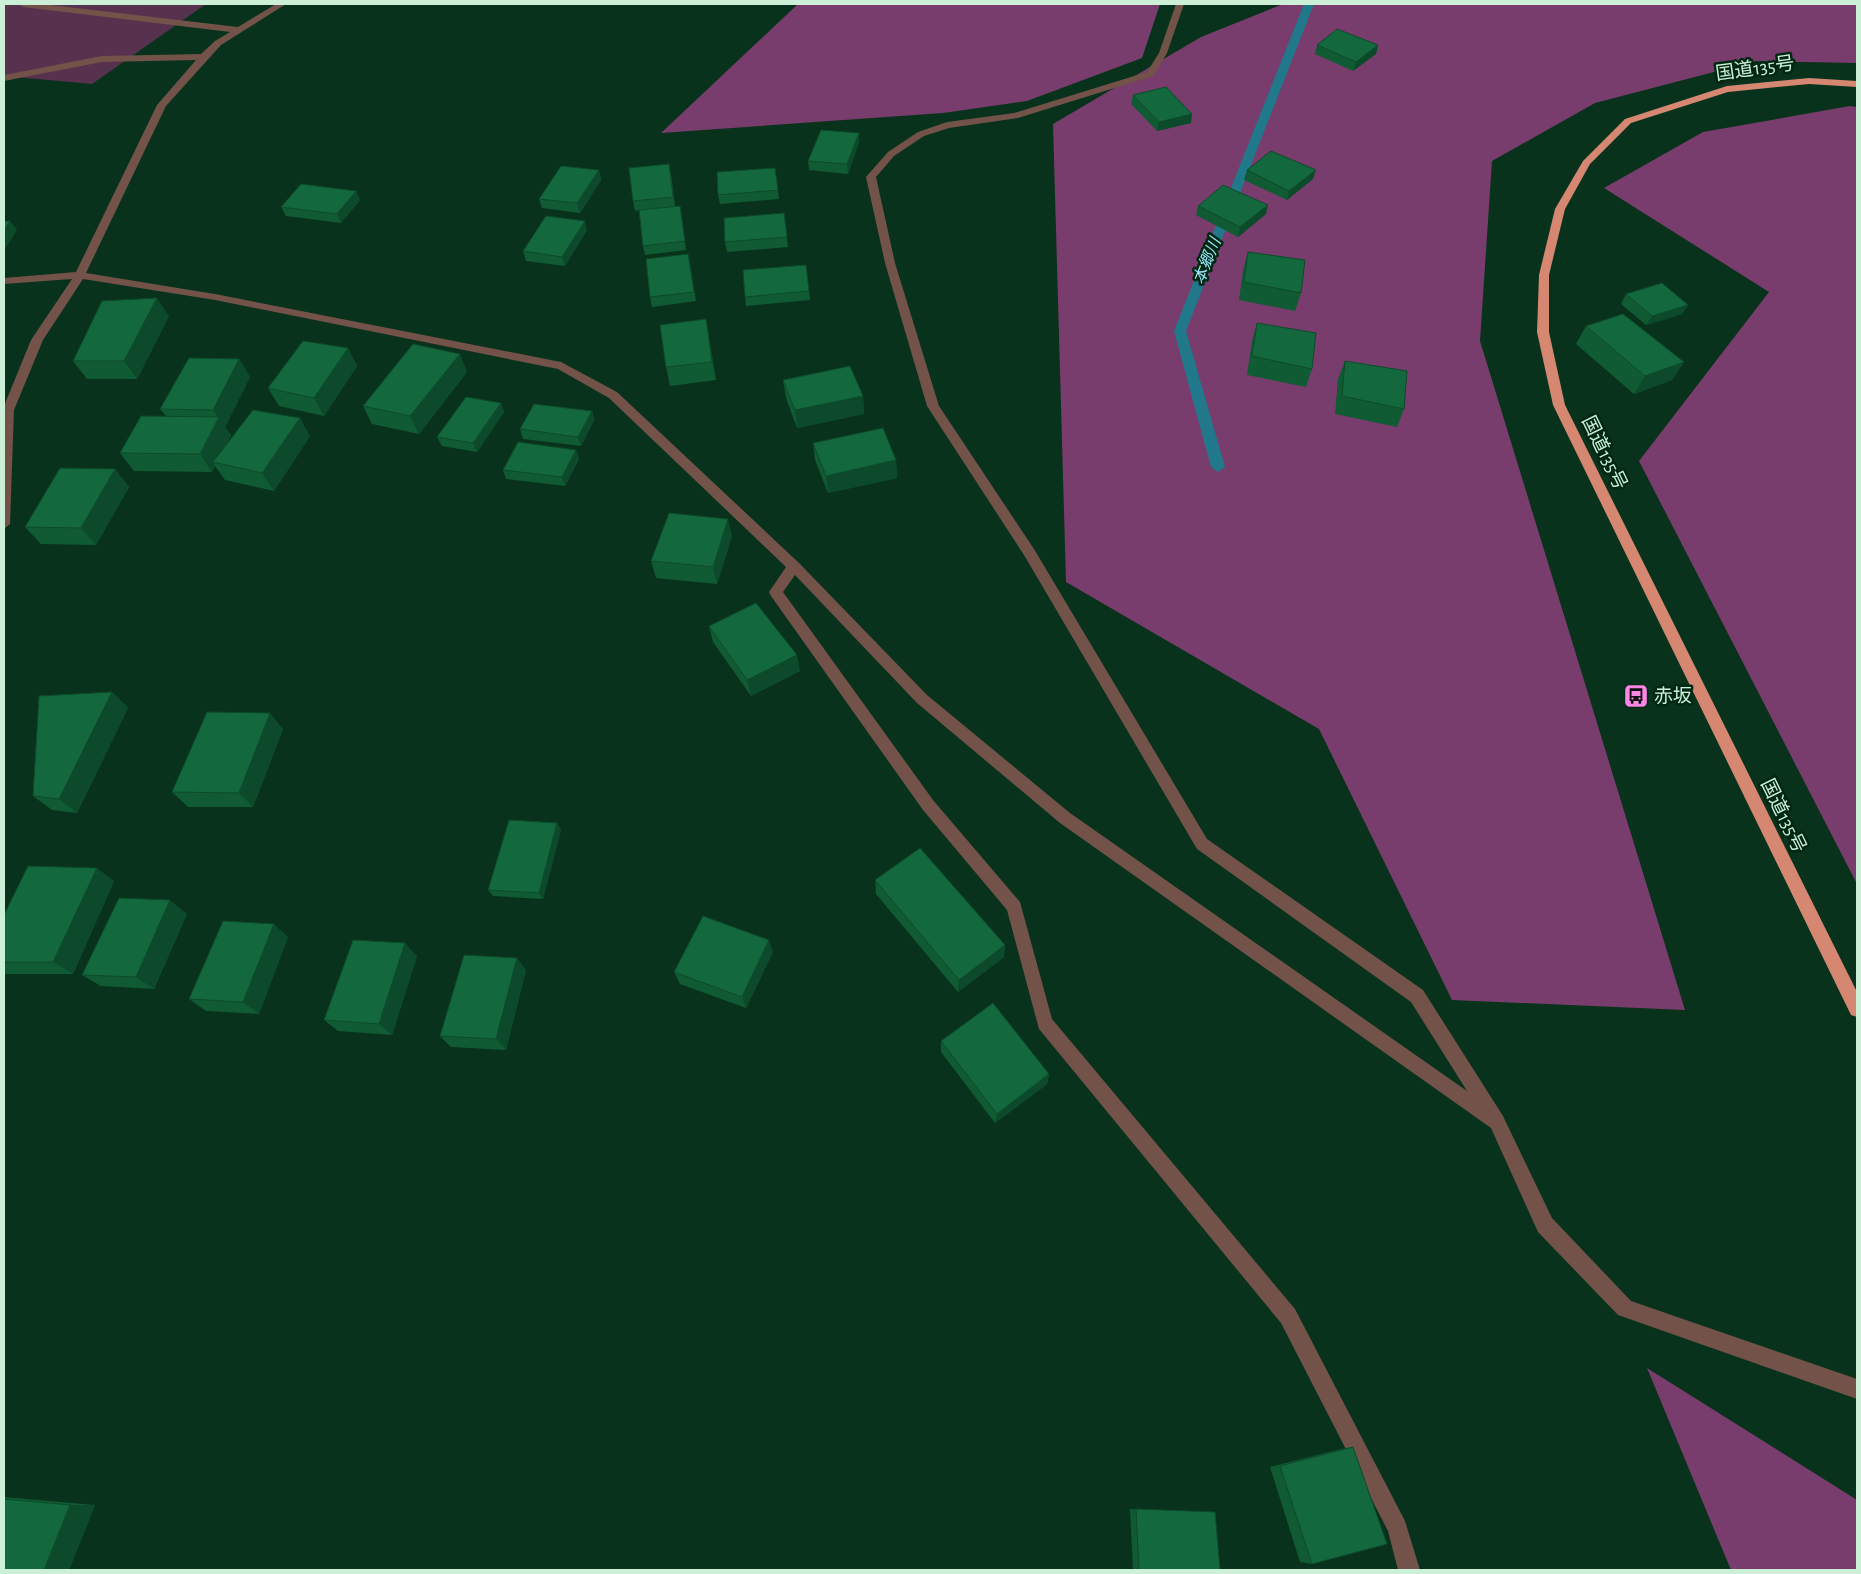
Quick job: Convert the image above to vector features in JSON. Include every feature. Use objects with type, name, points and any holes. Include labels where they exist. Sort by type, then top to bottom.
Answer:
[{"type":"highway","name":"国道135号","points":[[1857,84],[1809,81],[1727,89],[1628,121],[1586,163],[1560,209],[1544,275],[1543,332],[1559,405],[1857,1008]]},
{"type":"street","points":[[23,4],[239,30]]},
{"type":"street","points":[[4,524],[8,410],[37,340],[80,275],[162,105],[203,57],[218,43],[282,4]]},
{"type":"street","points":[[1180,4],[1163,53],[1150,74],[1015,116],[947,125],[922,134],[891,154],[872,177],[890,263],[933,406],[1029,552],[1202,844],[1417,996],[1497,1122],[1545,1225],[1625,1308],[1857,1389]]},
{"type":"street","points":[[4,78],[102,59],[203,57]]},
{"type":"street","points":[[4,281],[80,275],[215,297],[562,366],[613,395],[794,566],[922,699],[1065,818],[1497,1122]]},
{"type":"street","points":[[794,566],[776,592],[928,805],[1014,907],[1045,1023],[1288,1316],[1398,1528],[1409,1570]]},
{"type":"shaded area","points":[[4,4],[206,4],[92,84],[4,76]]},
{"type":"shaded area","points":[[798,4],[1160,4],[1142,58],[1027,101],[943,113],[661,133]]},
{"type":"shaded area","points":[[1283,4],[1857,4],[1857,63],[1756,61],[1595,103],[1492,161],[1480,341],[1685,1010],[1452,1000],[1319,729],[1066,582],[1053,124],[1201,37]]},
{"type":"shaded area","points":[[1850,106],[1857,107],[1857,884],[1639,461],[1769,292],[1604,188],[1703,132]]},
{"type":"shaded area","points":[[1647,1368],[1857,1500],[1857,1570],[1731,1570]]},
{"type":"building","points":[[1337,29],[1378,45],[1356,62],[1317,45]]},
{"type":"building","points":[[1166,87],[1192,114],[1159,122],[1133,95]]},
{"type":"building","points":[[821,130],[859,133],[847,164],[808,161]]},
{"type":"building","points":[[1271,151],[1316,170],[1289,191],[1247,170]]},
{"type":"building","points":[[669,164],[673,197],[633,201],[629,168]]},
{"type":"building","points":[[561,166],[599,170],[577,203],[539,199]]},
{"type":"building","points":[[775,168],[778,190],[718,195],[717,172]]},
{"type":"building","points":[[301,184],[356,191],[337,214],[281,207]]},
{"type":"building","points":[[1223,185],[1268,205],[1240,227],[1198,206]]},
{"type":"building","points":[[680,206],[685,241],[643,246],[639,210]]},
{"type":"building","points":[[784,213],[787,237],[725,242],[724,218]]},
{"type":"building","points":[[546,216],[585,221],[562,257],[523,251]]},
{"type":"building","points":[[4,221],[10,221],[4,231]]},
{"type":"building","points":[[1248,252],[1305,260],[1301,293],[1244,282]]},
{"type":"building","points":[[688,254],[694,292],[650,297],[646,259]]},
{"type":"building","points":[[806,265],[809,291],[745,297],[743,270]]},
{"type":"building","points":[[1662,283],[1688,305],[1652,316],[1626,294]]},
{"type":"building","points":[[157,298],[124,361],[73,361],[102,301]]},
{"type":"building","points":[[1623,314],[1684,362],[1645,376],[1586,326]]},
{"type":"building","points":[[706,319],[712,362],[666,367],[660,325]]},
{"type":"building","points":[[1257,323],[1316,333],[1312,369],[1252,356]]},
{"type":"building","points":[[303,341],[348,348],[314,398],[268,388]]},
{"type":"building","points":[[413,344],[460,354],[410,416],[363,406]]},
{"type":"building","points":[[189,358],[239,359],[213,410],[160,409]]},
{"type":"building","points":[[1345,361],[1407,371],[1404,409],[1342,396]]},
{"type":"building","points":[[850,366],[863,396],[795,410],[783,380]]},
{"type":"building","points":[[466,397],[501,403],[473,443],[437,437]]},
{"type":"building","points":[[534,404],[592,411],[578,437],[520,429]]},
{"type":"building","points":[[253,410],[300,418],[262,473],[213,462]]},
{"type":"building","points":[[141,416],[219,417],[200,454],[120,453]]},
{"type":"building","points":[[883,428],[896,460],[826,476],[813,443]]},
{"type":"building","points":[[518,442],[576,450],[562,477],[503,470]]},
{"type":"building","points":[[60,468],[115,469],[81,528],[25,527]]},
{"type":"building","points":[[669,513],[728,519],[713,567],[651,561]]},
{"type":"building","points":[[756,603],[797,655],[747,680],[709,626]]},
{"type":"building","points":[[112,692],[59,799],[33,796],[39,696]]},
{"type":"building","points":[[207,712],[270,713],[239,793],[172,792]]},
{"type":"building","points":[[509,820],[557,823],[539,893],[488,890]]},
{"type":"building","points":[[920,848],[1005,945],[959,980],[875,880]]},
{"type":"building","points":[[28,866],[97,868],[53,962],[4,962],[4,915]]},
{"type":"building","points":[[119,898],[170,900],[136,977],[82,975]]},
{"type":"building","points":[[703,916],[769,940],[742,997],[674,972]]},
{"type":"building","points":[[223,921],[274,924],[243,1002],[189,999]]},
{"type":"building","points":[[353,940],[405,943],[379,1024],[324,1020]]},
{"type":"building","points":[[464,955],[517,958],[496,1039],[440,1036]]},
{"type":"building","points":[[993,1003],[1049,1074],[997,1114],[941,1041]]},
{"type":"building","points":[[1353,1447],[1387,1544],[1312,1564],[1280,1466]]},
{"type":"building","points":[[4,1499],[70,1505],[44,1570],[4,1570]]},
{"type":"building","points":[[1136,1509],[1215,1512],[1220,1570],[1139,1570]]},
{"type":"waterway","name":"本郷川","points":[[1218,467],[1180,331],[1309,4]]},
{"type":"place","name":"赤坂","points":[[1636,696]]}]
